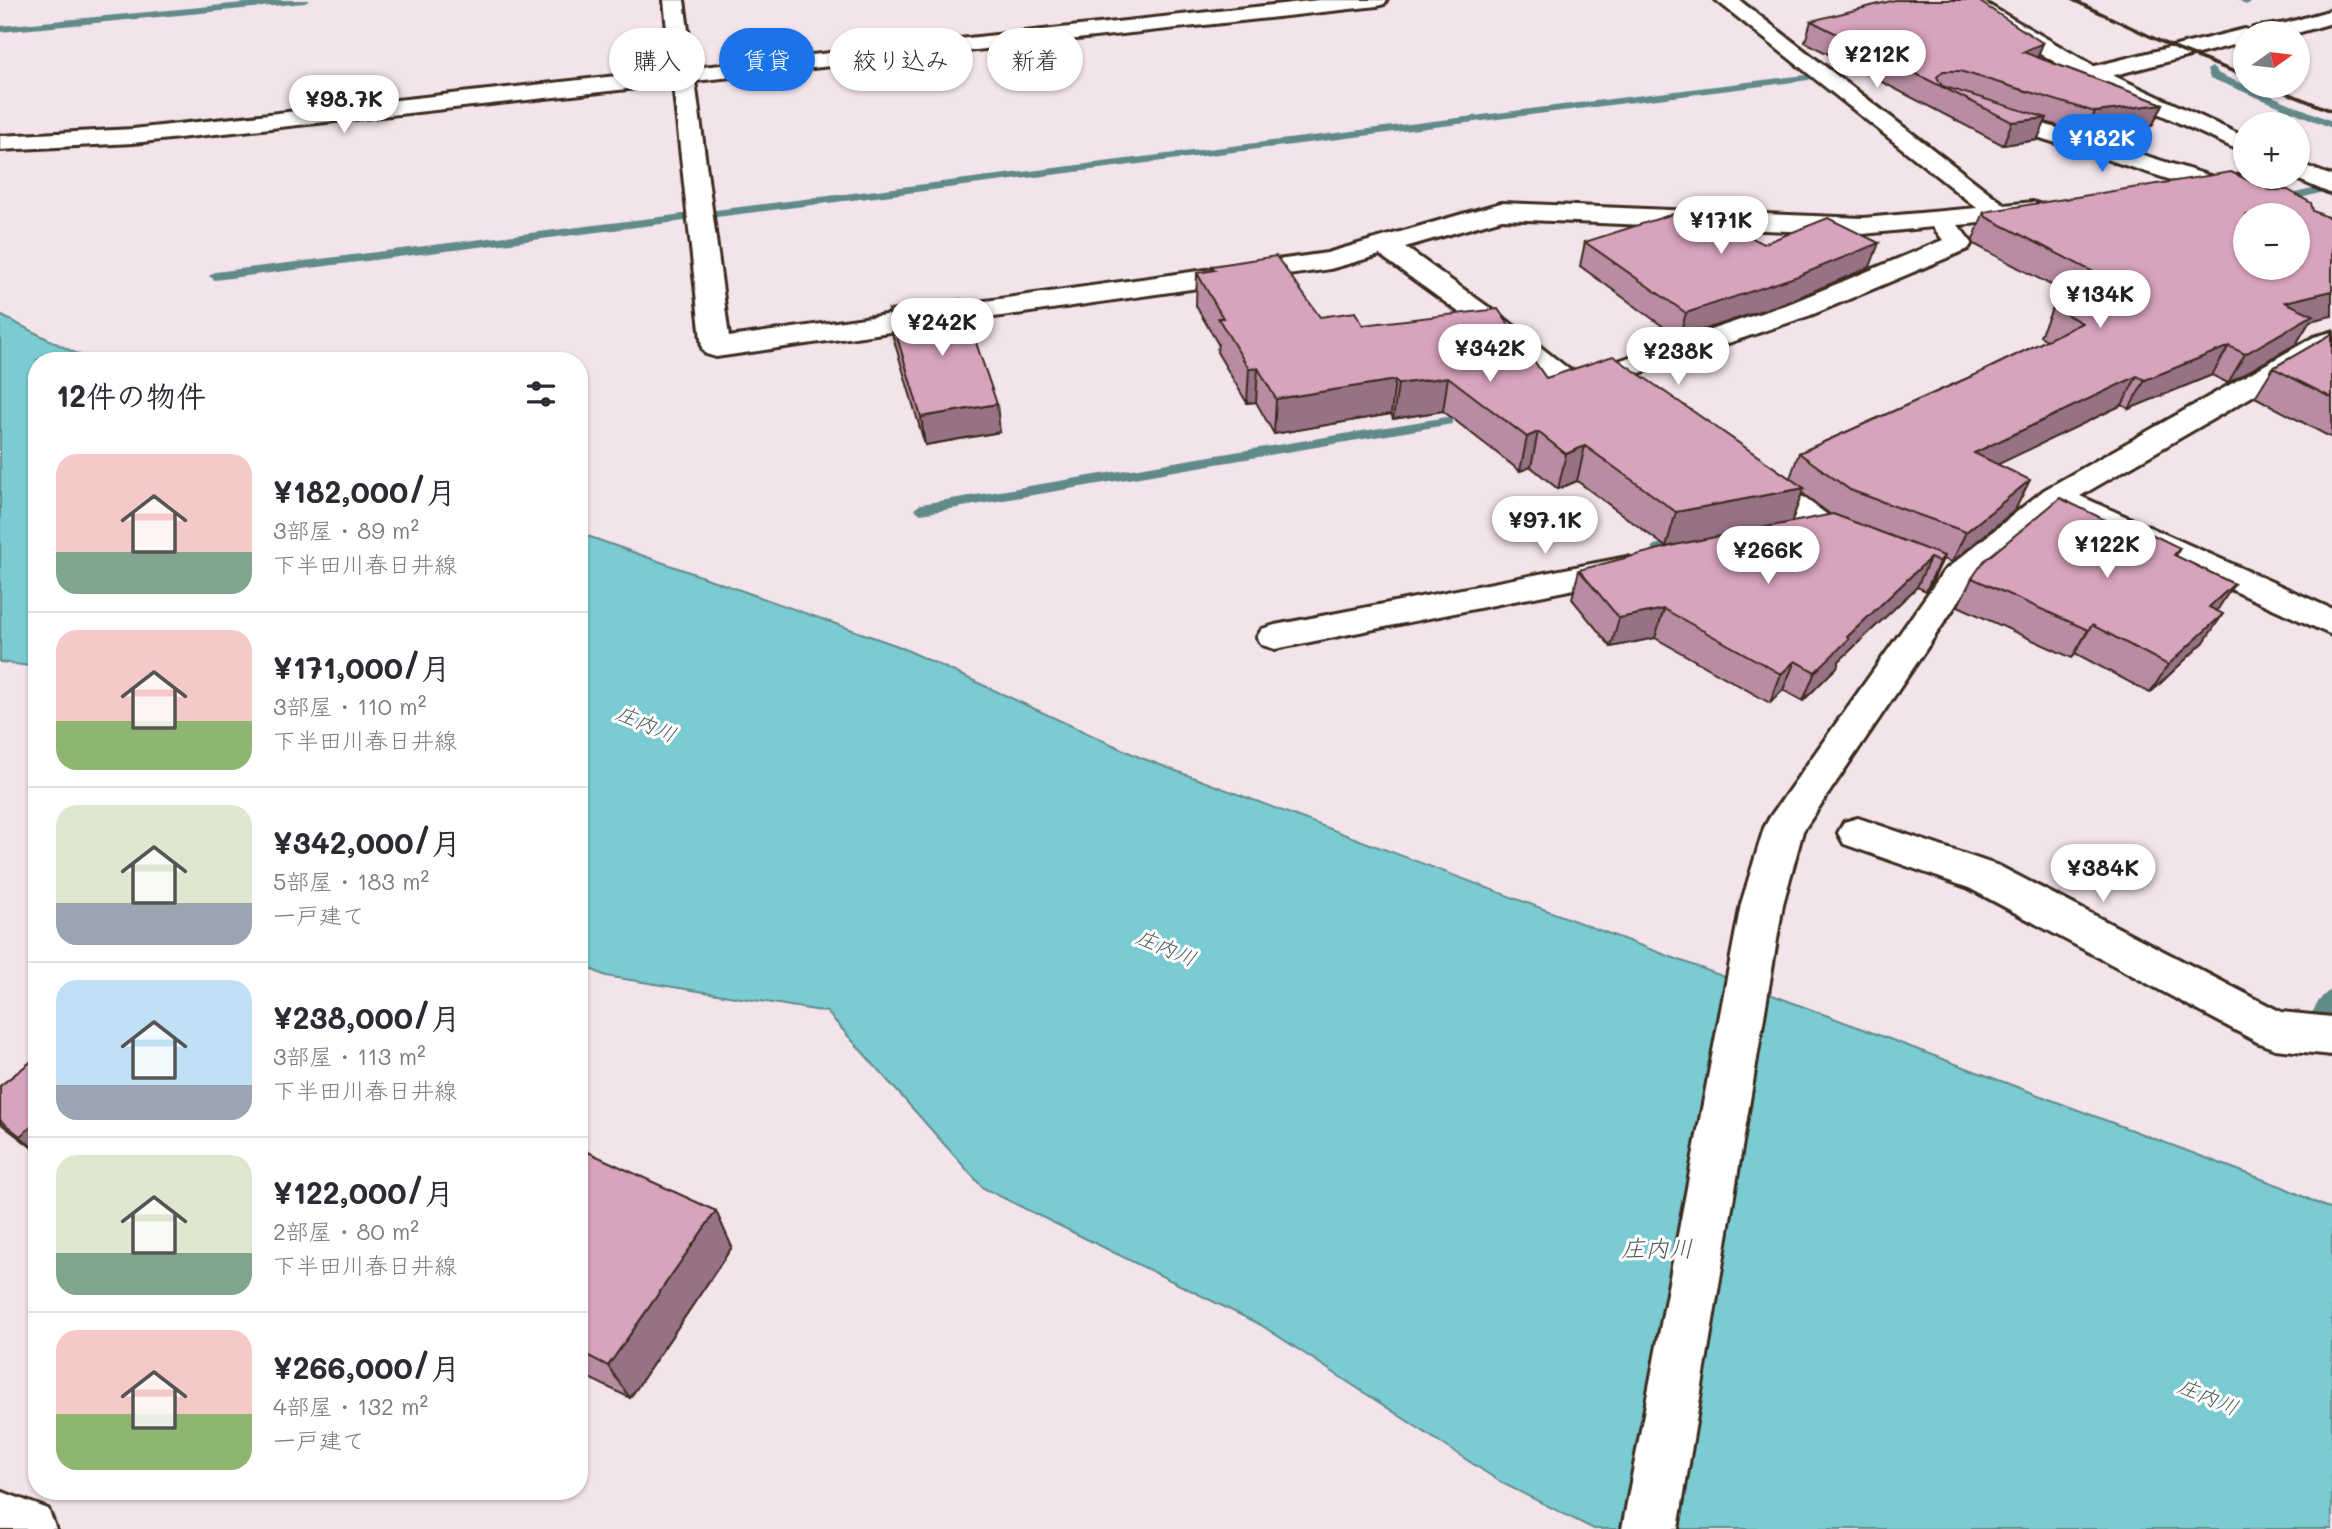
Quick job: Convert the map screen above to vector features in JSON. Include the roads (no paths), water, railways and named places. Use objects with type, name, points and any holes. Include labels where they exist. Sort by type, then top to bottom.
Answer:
[{"type":"street","points":[[674,0],[678,28]]},
{"type":"street","points":[[705,73],[1377,0]]},
{"type":"street","points":[[1726,0],[2001,214]]},
{"type":"street","points":[[1965,0],[2091,74],[2233,140]]},
{"type":"street","points":[[2310,22],[2332,16]]},
{"type":"street","points":[[2091,74],[2233,38]]},
{"type":"street","points":[[0,143],[133,136],[609,83]]},
{"type":"street","points":[[686,91],[716,348],[1330,261],[1501,211],[1863,226],[2054,207]]},
{"type":"street","points":[[1969,108],[2216,186],[2251,203]]},
{"type":"street","points":[[2310,178],[2332,186]]},
{"type":"street","points":[[2162,193],[2233,183]]},
{"type":"street","points":[[1384,245],[1499,328],[1565,381],[1626,381],[1959,243],[1940,219]]},
{"type":"street","points":[[1650,1529],[1762,904],[1784,828],[1944,575],[2055,497],[2324,343],[2332,341]]},
{"type":"street","points":[[1737,463],[1825,529],[1884,552]]},
{"type":"street","points":[[2055,497],[2332,623]]},
{"type":"street","points":[[1785,537],[1825,529]]},
{"type":"street","points":[[1275,637],[1664,561]]},
{"type":"street","points":[[1858,833],[1984,877],[2275,1030],[2332,1036]]},
{"type":"street","points":[[0,1519],[28,1529]]},
{"type":"water","points":[[0,315],[73,352],[28,352],[28,666],[0,662]]},
{"type":"water","name":"庄内川","points":[[588,536],[898,646],[1139,757],[2283,1187],[2332,1210],[2332,1529],[1594,1529],[1502,1483],[1261,1325],[983,1188],[827,1012],[606,976],[588,968]]},
{"type":"waterway","points":[[0,29],[305,0]]},
{"type":"waterway","points":[[2212,70],[2214,76],[2332,125]]},
{"type":"waterway","points":[[215,276],[1805,78]]},
{"type":"waterway","points":[[2279,203],[2279,200],[2316,191]]},
{"type":"waterway","points":[[921,509],[1447,421]]},
{"type":"waterway","points":[[1659,548],[1687,543]]},
{"type":"waterway","points":[[2317,1023],[2332,998]]},
{"type":"railway","points":[[2073,0],[2181,51],[2233,71]]},
{"type":"railway","points":[[2299,98],[2332,111]]}]
